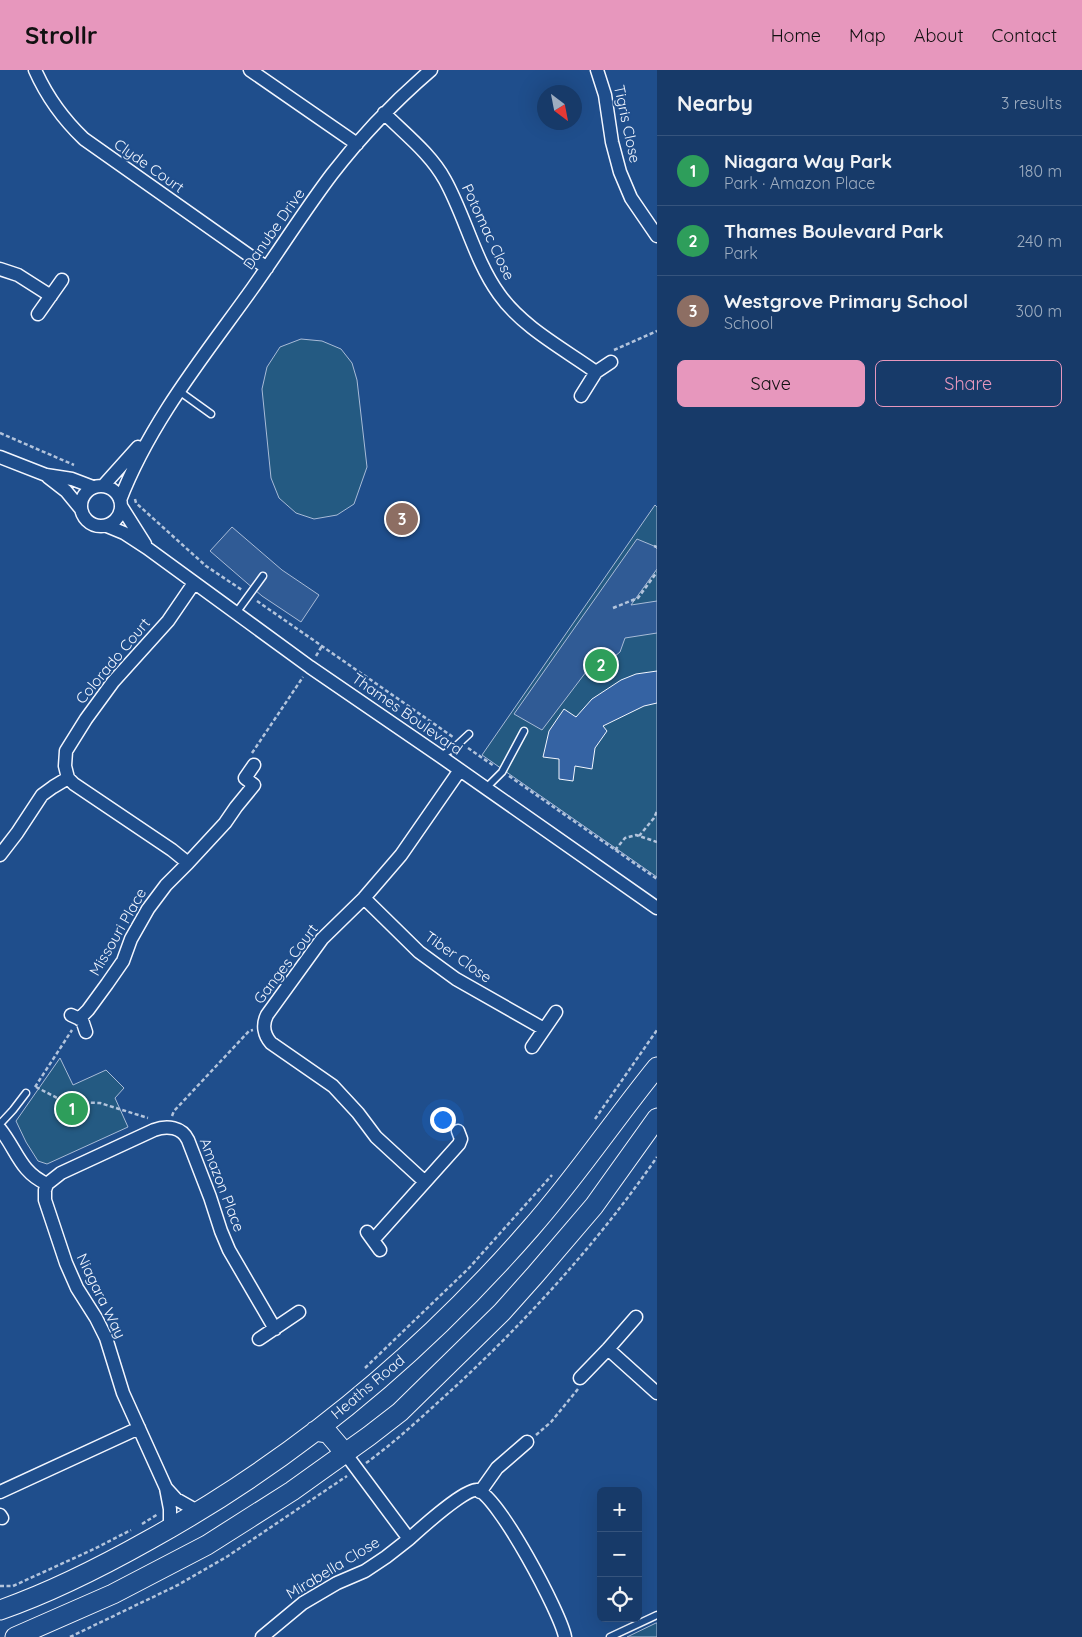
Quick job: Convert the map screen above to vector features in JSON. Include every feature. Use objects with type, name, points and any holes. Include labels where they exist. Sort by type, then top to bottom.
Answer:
[{"type":"main road","name":"Heaths Road","points":[[0,1610],[22,1603],[88,1573],[170,1529],[264,1469],[345,1408],[436,1329],[475,1290],[570,1182],[633,1096],[657,1067]]},
{"type":"main road","points":[[14,1637],[113,1594],[179,1561],[247,1520],[345,1453],[400,1412],[502,1312],[594,1206],[657,1118]]},
{"type":"main road","points":[[315,1431],[328,1433],[345,1453]]},
{"type":"street","name":"Clyde Court","points":[[35,70],[46,94],[73,129],[84,139],[267,268]]},
{"type":"street","points":[[250,70],[356,144]]},
{"type":"street","name":"Danube Drive","points":[[120,503],[130,474],[179,391],[314,199],[356,144],[384,113],[432,70]]},
{"type":"street","name":"Tigris Close","points":[[597,70],[605,95],[612,142],[620,172],[632,198],[657,236]]},
{"type":"street","name":"Potomac Close","points":[[384,113],[430,159],[445,179],[488,275],[499,294],[522,319],[603,367]]},
{"type":"street","points":[[0,269],[18,275],[51,296]]},
{"type":"street","points":[[38,314],[62,280]]},
{"type":"street","points":[[580,396],[603,367]]},
{"type":"street","name":"Danube Drive","points":[[98,487],[121,468],[160,421]]},
{"type":"street","points":[[0,457],[46,475],[72,479],[113,490],[120,503],[117,518],[107,526],[95,526],[89,523],[66,491],[46,475]]},
{"type":"street","points":[[80,508],[83,495],[98,487]]},
{"type":"street","name":"Thames Boulevard","points":[[120,503],[148,548]]},
{"type":"street","name":"Thames Boulevard","points":[[107,526],[124,532],[148,548],[310,667],[486,788],[654,908]]},
{"type":"street","name":"Colorado Court","points":[[68,778],[65,766],[66,751],[86,719],[113,682],[168,621],[194,583]]},
{"type":"street","points":[[245,778],[254,765]]},
{"type":"street","name":"Ganges Court","points":[[425,1182],[376,1137],[358,1113],[333,1086],[274,1046],[268,1040],[264,1024],[268,1015],[322,939],[364,898],[401,855],[460,770]]},
{"type":"street","points":[[0,855],[17,834],[42,795],[53,786],[68,778],[188,863]]},
{"type":"street","name":"Missouri Place","points":[[75,1017],[103,991],[123,961],[131,939],[148,909],[166,885],[225,823],[236,806],[254,785],[245,778]]},
{"type":"street","name":"Tiber Close","points":[[364,898],[419,952],[456,979],[544,1028]]},
{"type":"street","points":[[532,1047],[556,1012]]},
{"type":"street","points":[[75,1017],[83,1022],[86,1032]]},
{"type":"street","points":[[0,1129],[24,1167],[34,1178],[47,1184],[61,1173],[154,1130],[168,1127]]},
{"type":"street","name":"Amazon Place","points":[[168,1127],[179,1130],[186,1136],[229,1250],[275,1329]]},
{"type":"street","points":[[373,1241],[425,1182],[459,1151],[461,1139],[458,1131]]},
{"type":"street","name":"Niagara Way","points":[[47,1184],[45,1200],[66,1263],[77,1288],[106,1338],[123,1393],[166,1488],[170,1507],[170,1529]]},
{"type":"street","points":[[259,1339],[299,1312]]},
{"type":"street","points":[[580,1378],[636,1317]]},
{"type":"street","points":[[608,1349],[657,1393]]},
{"type":"street","points":[[0,1492],[138,1428]]},
{"type":"street","points":[[527,1442],[497,1468],[480,1492],[490,1501],[524,1548],[546,1590],[563,1628],[565,1637]]},
{"type":"street","points":[[345,1453],[409,1539]]},
{"type":"street","name":"Niagara Way","points":[[166,1488],[176,1499],[199,1512]]},
{"type":"street","name":"Mirabella Close","points":[[262,1637],[303,1603],[337,1583],[365,1571],[386,1557],[461,1497],[472,1491],[480,1492]]},
{"type":"lane","points":[[179,391],[211,414]]},
{"type":"lane","points":[[236,613],[263,576]]},
{"type":"lane","points":[[486,788],[502,772],[524,731]]},
{"type":"lane","points":[[440,756],[454,748],[469,734]]},
{"type":"lane","points":[[0,1124],[26,1093]]},
{"type":"lane","points":[[610,1637],[657,1615]]},
{"type":"path","points":[[603,367],[600,362],[603,355],[657,331]]},
{"type":"path","points":[[0,433],[82,468]]},
{"type":"path","points":[[135,495],[136,503],[199,559],[657,879]]},
{"type":"path","points":[[613,608],[638,598],[657,572]]},
{"type":"path","points":[[313,661],[322,646]]},
{"type":"path","points":[[245,778],[245,766],[257,745],[304,675]]},
{"type":"path","points":[[639,836],[657,812]]},
{"type":"path","points":[[616,850],[626,838],[636,836],[657,842]]},
{"type":"path","points":[[26,1093],[36,1087],[75,1017]]},
{"type":"path","points":[[168,1127],[174,1110],[249,1030],[264,1029]]},
{"type":"path","points":[[592,1123],[657,1030]]},
{"type":"path","points":[[36,1087],[65,1102],[100,1103],[150,1118]]},
{"type":"path","points":[[362,1371],[469,1268],[554,1174]]},
{"type":"path","points":[[527,1442],[551,1422],[565,1407],[583,1382],[580,1378]]},
{"type":"path","points":[[0,1586],[13,1586],[68,1562],[137,1527],[170,1507]]},
{"type":"shaded area","points":[[301,339],[322,341],[341,349],[352,363],[357,380],[367,467],[354,504],[337,515],[314,519],[296,513],[279,498],[271,478],[262,389],[267,367],[280,347]]},
{"type":"shaded area","points":[[655,505],[657,507],[657,877],[482,755]]},
{"type":"shaded area","points":[[232,527],[282,570],[319,595],[301,622],[262,596],[210,551]]},
{"type":"shaded area","points":[[637,539],[657,549],[657,569],[631,605],[657,601],[657,633],[625,638],[620,652],[603,666],[586,672],[542,730],[514,714]]},
{"type":"shaded area","points":[[60,1058],[73,1085],[106,1070],[124,1088],[115,1098],[128,1127],[47,1164],[38,1161],[16,1121]]},
{"type":"shaded area","points":[[656,1623],[657,1637],[627,1637]]},
{"type":"building","points":[[657,671],[657,703],[644,706],[603,726],[607,731],[595,748],[592,769],[575,766],[573,781],[559,779],[559,759],[543,757],[549,731],[564,709],[576,717],[592,699],[621,680],[636,674]]},
{"type":"place","name":"Westgrove Primary School","points":[[402,519]]},
{"type":"place","name":"Thames Boulevard Park","points":[[601,665]]},
{"type":"place","name":"Niagara Way Park","points":[[72,1109]]}]
